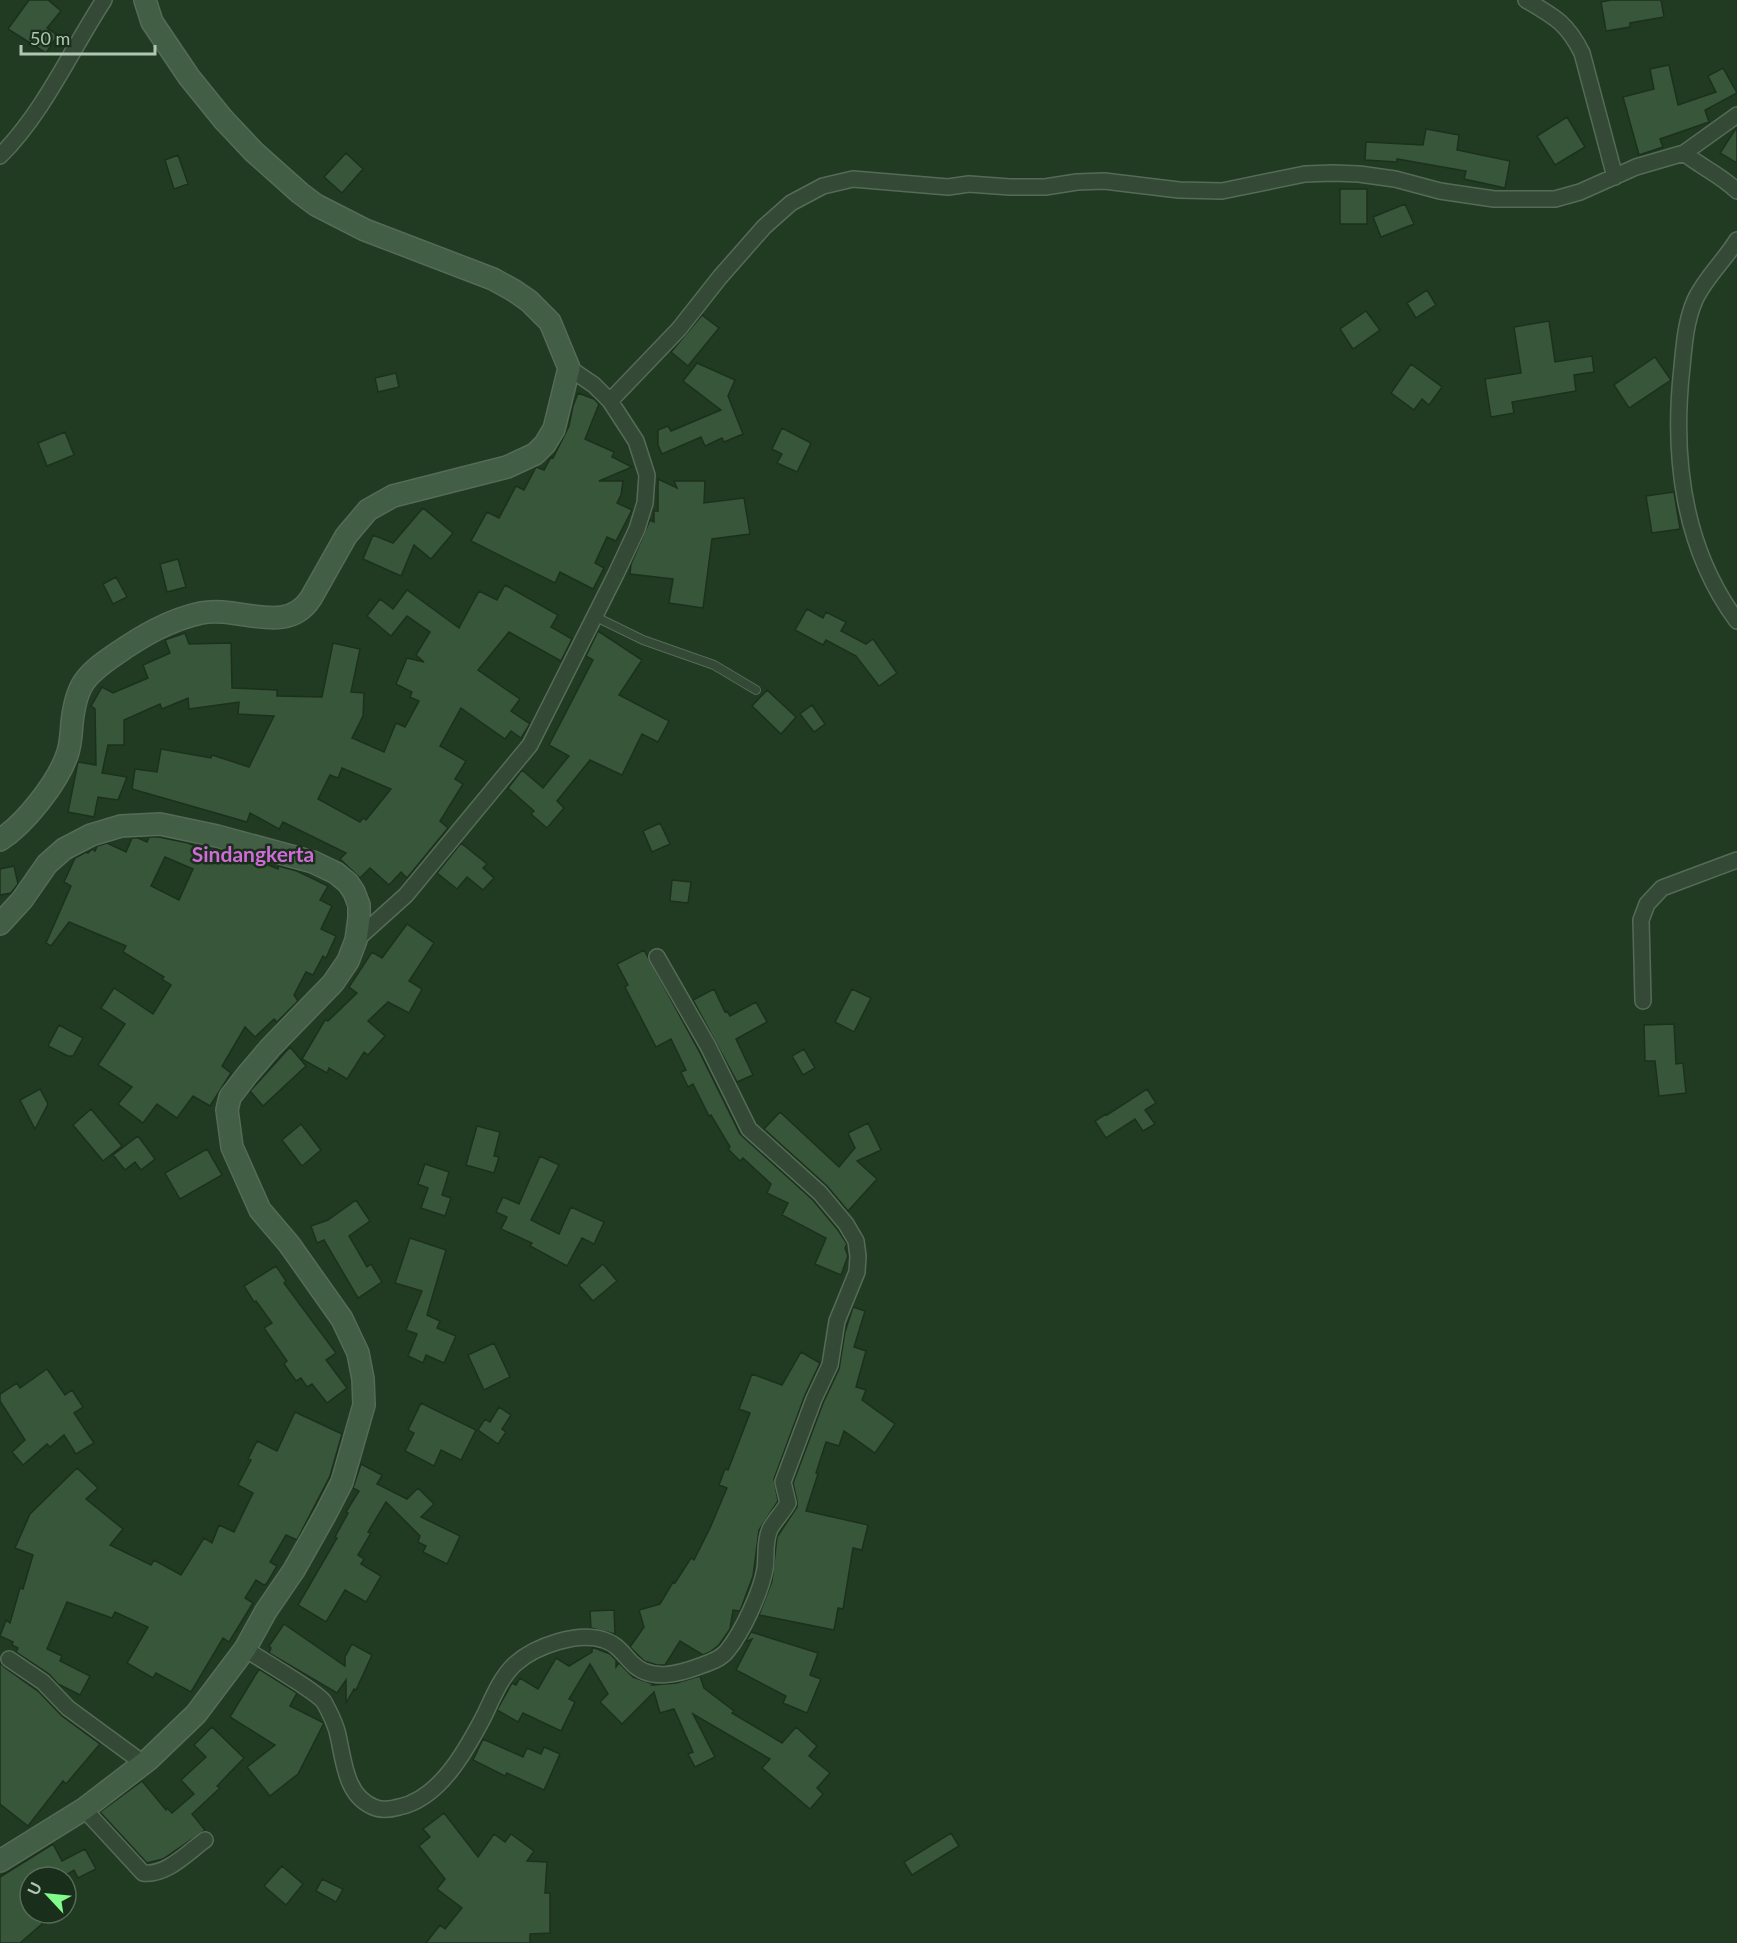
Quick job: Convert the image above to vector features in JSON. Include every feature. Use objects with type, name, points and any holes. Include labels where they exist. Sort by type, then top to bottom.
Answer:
[{"type":"main road","points":[[0,840],[18,825],[45,795],[57,774],[67,755],[77,691],[82,681],[93,669],[151,631],[184,617],[204,612],[232,612],[268,618],[282,618],[297,614],[306,606],[346,536],[368,510],[393,496],[507,467],[540,449],[554,429],[569,368],[550,322],[529,301],[513,290],[493,279],[364,230],[316,205],[300,193],[254,152],[223,119],[189,77],[152,22],[145,0]]},
{"type":"main road","points":[[0,924],[22,900],[47,864],[63,849],[108,828],[140,824],[160,824],[217,836],[313,862],[336,873],[348,883],[358,905],[359,918],[356,940],[348,961],[333,984],[270,1048],[247,1075],[230,1097],[227,1110],[232,1147],[260,1210],[289,1244],[342,1319],[358,1353],[363,1379],[364,1405],[342,1482],[294,1570],[266,1611],[245,1649],[196,1714],[143,1763],[84,1809],[0,1861]]},
{"type":"street","points":[[0,156],[35,115],[104,0]]},
{"type":"street","points":[[1526,0],[1558,20],[1573,35],[1582,53],[1615,177]]},
{"type":"street","points":[[610,401],[679,329],[726,269],[764,227],[791,203],[824,186],[853,179],[948,187],[969,184],[1010,188],[1104,182],[1222,191],[1305,174],[1359,174],[1395,179],[1440,191],[1494,199],[1555,199],[1572,195],[1636,167],[1684,153],[1737,115]]},
{"type":"street","points":[[1684,153],[1728,182],[1737,191]]},
{"type":"street","points":[[1737,240],[1695,300],[1683,350],[1678,410],[1678,444],[1688,519],[1698,552],[1712,582],[1737,621]]},
{"type":"street","points":[[356,940],[406,895],[530,745],[596,617],[637,529],[645,503],[647,475],[636,441],[610,401],[594,384],[569,368]]},
{"type":"street","points":[[1643,1001],[1641,920],[1647,904],[1662,888],[1678,880],[1737,860]]},
{"type":"street","points":[[245,1649],[322,1699],[337,1729],[346,1776],[353,1790],[363,1800],[377,1808],[393,1808],[412,1804],[428,1794],[444,1778],[466,1748],[498,1688],[514,1664],[538,1648],[579,1638],[605,1640],[621,1650],[634,1665],[650,1673],[667,1676],[714,1661],[726,1653],[754,1605],[765,1570],[765,1547],[771,1528],[788,1503],[783,1482],[814,1399],[830,1365],[837,1321],[857,1272],[858,1256],[856,1241],[846,1224],[820,1193],[768,1149],[749,1129],[708,1046],[657,957]]},
{"type":"street","points":[[9,1659],[43,1682],[68,1708],[143,1763]]},
{"type":"street","points":[[84,1809],[143,1873],[153,1874],[162,1871],[205,1840]]},
{"type":"lane","points":[[596,617],[644,640],[714,665],[756,690]]},
{"type":"building","points":[[29,0],[48,0],[61,11],[47,28],[58,35],[46,53],[8,29]]},
{"type":"building","points":[[1661,0],[1664,17],[1630,23],[1630,27],[1606,31],[1601,2]]},
{"type":"building","points":[[1669,65],[1678,105],[1716,92],[1708,76],[1723,68],[1737,93],[1705,110],[1709,122],[1660,139],[1663,147],[1639,155],[1623,97],[1654,89],[1650,69]]},
{"type":"building","points":[[1567,117],[1585,147],[1555,165],[1537,136]]},
{"type":"building","points":[[1737,127],[1737,163],[1720,153]]},
{"type":"building","points":[[1426,129],[1459,135],[1457,150],[1510,161],[1505,188],[1464,179],[1466,171],[1397,159],[1397,162],[1365,160],[1366,142],[1423,145]]},
{"type":"building","points":[[346,153],[363,169],[342,193],[324,177]]},
{"type":"building","points":[[178,155],[188,184],[174,189],[165,160]]},
{"type":"building","points":[[1340,189],[1367,189],[1367,224],[1340,224]]},
{"type":"building","points":[[1405,204],[1414,224],[1381,237],[1373,217]]},
{"type":"building","points":[[1427,290],[1436,305],[1416,318],[1407,303]]},
{"type":"building","points":[[1366,311],[1380,330],[1353,349],[1340,329]]},
{"type":"building","points":[[702,315],[719,328],[688,366],[671,352]]},
{"type":"building","points":[[1549,321],[1555,362],[1592,356],[1594,372],[1574,375],[1576,391],[1512,402],[1514,413],[1491,417],[1485,379],[1521,373],[1514,327]]},
{"type":"building","points":[[1655,357],[1671,380],[1629,408],[1614,385]]},
{"type":"building","points":[[697,363],[735,380],[728,396],[743,434],[724,442],[722,438],[705,446],[701,437],[662,454],[658,445],[658,430],[668,426],[671,431],[721,410],[683,381]]},
{"type":"building","points":[[1411,364],[1442,387],[1429,405],[1422,399],[1414,410],[1391,393]]},
{"type":"building","points":[[396,373],[399,387],[378,392],[375,378]]},
{"type":"building","points":[[578,393],[594,399],[599,404],[585,439],[614,452],[612,457],[632,467],[599,481],[623,481],[617,503],[632,510],[616,541],[607,537],[595,563],[604,568],[593,589],[560,572],[555,583],[471,541],[487,512],[499,518],[516,486],[524,490],[536,467],[544,470],[551,457],[553,458],[569,426]]},
{"type":"building","points":[[782,428],[811,443],[797,472],[777,463],[782,454],[772,449]]},
{"type":"building","points":[[65,432],[74,455],[47,466],[38,443]]},
{"type":"building","points":[[658,479],[677,488],[674,481],[705,481],[704,503],[744,498],[750,534],[712,539],[703,608],[669,603],[673,579],[630,574],[631,564],[650,520],[654,522],[654,511],[658,511]]},
{"type":"building","points":[[1674,492],[1680,529],[1652,533],[1646,496]]},
{"type":"building","points":[[423,508],[453,533],[431,559],[414,545],[401,576],[363,559],[373,535],[393,543]]},
{"type":"building","points":[[178,559],[186,587],[167,592],[160,564]]},
{"type":"building","points":[[116,577],[127,597],[113,604],[103,584]]},
{"type":"building","points":[[505,585],[558,615],[551,627],[572,639],[561,661],[509,632],[478,670],[520,699],[511,711],[530,724],[521,738],[511,731],[505,739],[461,708],[440,746],[466,761],[455,779],[463,784],[440,821],[448,828],[407,878],[401,872],[389,885],[370,868],[360,878],[340,859],[346,853],[283,822],[279,829],[250,813],[247,822],[132,789],[135,769],[157,772],[161,749],[211,758],[212,755],[249,767],[274,716],[238,714],[239,702],[189,709],[188,698],[162,709],[160,704],[124,720],[124,745],[108,745],[102,773],[127,777],[118,800],[98,797],[94,817],[68,812],[78,762],[96,765],[95,709],[91,706],[102,687],[113,693],[148,678],[143,665],[170,653],[165,640],[185,633],[189,644],[231,643],[232,688],[277,690],[277,696],[322,697],[333,643],[360,649],[351,692],[364,693],[363,716],[352,738],[384,752],[396,723],[405,727],[419,701],[410,697],[412,692],[396,684],[407,658],[424,662],[416,655],[430,632],[407,616],[391,636],[367,616],[380,599],[393,609],[407,590],[459,628],[479,591],[497,600]],"holes":[[[342,768],[391,789],[366,820],[363,818],[360,822],[318,799],[330,775],[338,778]]]},
{"type":"building","points":[[807,609],[823,618],[826,612],[846,622],[841,631],[866,644],[873,639],[897,673],[879,686],[856,656],[826,640],[823,645],[795,630]]},
{"type":"building","points":[[598,631],[642,660],[619,695],[669,721],[658,742],[642,734],[622,775],[590,760],[557,801],[564,808],[547,828],[531,814],[534,811],[508,788],[522,770],[543,788],[569,756],[549,745],[593,660],[586,656]]},
{"type":"building","points":[[767,690],[796,717],[781,734],[752,706]]},
{"type":"building","points":[[812,705],[825,724],[814,732],[800,714]]},
{"type":"building","points":[[660,823],[670,844],[652,852],[643,831]]},
{"type":"building","points":[[149,837],[159,837],[188,843],[210,853],[214,848],[259,866],[261,862],[278,869],[279,866],[297,871],[328,886],[320,900],[332,906],[321,929],[336,936],[326,958],[323,956],[313,975],[306,972],[294,995],[298,1001],[277,1022],[274,1019],[255,1037],[245,1027],[222,1066],[231,1073],[210,1106],[193,1096],[177,1118],[157,1104],[143,1123],[118,1104],[132,1087],[98,1065],[125,1024],[101,1008],[114,988],[153,1014],[171,985],[162,979],[164,977],[123,952],[126,946],[69,922],[51,946],[46,943],[71,886],[64,882],[75,858],[92,849],[95,851],[97,846],[107,843],[126,852],[132,838],[147,842]],"holes":[[[165,857],[193,869],[179,900],[151,886]]]},
{"type":"building","points":[[461,843],[487,864],[483,868],[494,878],[483,890],[467,877],[457,889],[437,873]]},
{"type":"building","points":[[14,866],[18,884],[11,893],[0,895],[0,869]]},
{"type":"building","points":[[672,880],[691,882],[688,903],[670,901]]},
{"type":"building","points":[[407,924],[434,943],[409,981],[422,989],[409,1013],[388,1002],[368,1021],[385,1036],[368,1055],[364,1052],[347,1079],[329,1068],[327,1073],[302,1059],[325,1020],[328,1021],[357,993],[349,987],[372,952],[382,958]]},
{"type":"building","points":[[644,950],[699,1051],[740,1134],[813,1200],[847,1244],[845,1248],[848,1256],[841,1275],[815,1264],[826,1238],[782,1215],[788,1203],[767,1193],[771,1184],[743,1158],[740,1161],[728,1149],[730,1147],[711,1115],[709,1116],[693,1084],[688,1087],[681,1072],[686,1070],[671,1039],[656,1047],[625,987],[628,985],[617,964]]},
{"type":"building","points":[[714,989],[725,1012],[727,1011],[730,1016],[756,1002],[767,1022],[736,1039],[753,1075],[737,1082],[693,1000]]},
{"type":"building","points":[[852,989],[871,998],[854,1032],[835,1022]]},
{"type":"building","points":[[1674,1024],[1676,1064],[1683,1063],[1686,1093],[1659,1096],[1655,1061],[1645,1061],[1644,1025]]},
{"type":"building","points":[[59,1025],[83,1038],[73,1056],[68,1056],[48,1046]]},
{"type":"building","points":[[290,1047],[306,1066],[263,1106],[250,1091]]},
{"type":"building","points":[[804,1049],[815,1068],[803,1075],[792,1056]]},
{"type":"building","points":[[40,1089],[48,1104],[35,1129],[20,1100]]},
{"type":"building","points":[[1147,1089],[1156,1103],[1145,1110],[1155,1124],[1143,1131],[1135,1119],[1106,1138],[1095,1121]]},
{"type":"building","points":[[91,1109],[122,1146],[103,1161],[73,1125]]},
{"type":"building","points":[[780,1112],[839,1167],[855,1148],[848,1133],[868,1123],[881,1150],[857,1161],[877,1179],[848,1211],[827,1186],[764,1129]]},
{"type":"building","points":[[301,1124],[321,1150],[302,1166],[282,1140]]},
{"type":"building","points":[[477,1126],[500,1132],[494,1156],[499,1157],[494,1173],[466,1165]]},
{"type":"building","points":[[138,1136],[155,1159],[141,1170],[135,1162],[125,1170],[113,1155]]},
{"type":"building","points":[[207,1149],[222,1175],[180,1199],[165,1173]]},
{"type":"building","points":[[540,1156],[559,1165],[531,1220],[559,1234],[571,1207],[604,1222],[594,1244],[582,1238],[567,1266],[530,1246],[532,1243],[501,1229],[507,1217],[496,1212],[503,1197],[519,1204]]},
{"type":"building","points":[[425,1164],[449,1172],[442,1195],[451,1198],[445,1216],[421,1208],[428,1188],[418,1184]]},
{"type":"building","points":[[356,1200],[370,1221],[349,1236],[367,1267],[371,1264],[382,1282],[358,1298],[324,1240],[317,1243],[311,1226],[328,1220]]},
{"type":"building","points":[[410,1238],[446,1250],[427,1315],[440,1321],[437,1328],[456,1336],[444,1363],[426,1355],[423,1363],[408,1356],[417,1334],[406,1330],[422,1291],[395,1283]]},
{"type":"building","points":[[603,1264],[617,1281],[593,1301],[579,1285]]},
{"type":"building","points":[[276,1266],[286,1281],[284,1283],[336,1353],[326,1360],[347,1388],[327,1403],[312,1384],[307,1387],[301,1378],[296,1381],[284,1364],[287,1361],[264,1328],[272,1323],[244,1286]]},
{"type":"building","points":[[853,1307],[865,1311],[854,1347],[866,1351],[856,1387],[866,1390],[862,1400],[895,1424],[875,1453],[844,1431],[839,1446],[826,1442],[816,1473],[818,1474],[806,1511],[868,1525],[862,1550],[853,1548],[843,1609],[838,1608],[834,1630],[759,1615],[772,1581],[777,1537],[797,1507],[793,1483],[823,1403],[839,1369],[845,1332]]},
{"type":"building","points":[[494,1343],[510,1377],[484,1390],[468,1355]]},
{"type":"building","points":[[801,1352],[820,1363],[805,1395],[774,1479],[778,1501],[759,1530],[753,1576],[740,1611],[733,1610],[730,1629],[719,1645],[710,1652],[703,1655],[680,1641],[665,1665],[644,1661],[630,1647],[644,1627],[639,1610],[660,1604],[691,1558],[694,1560],[710,1528],[727,1488],[719,1485],[725,1469],[728,1470],[750,1413],[739,1409],[752,1374],[782,1385]]},
{"type":"building","points":[[47,1369],[65,1395],[72,1390],[83,1407],[74,1413],[94,1443],[76,1454],[64,1435],[50,1447],[47,1444],[23,1465],[12,1452],[25,1440],[0,1401],[0,1394],[17,1383],[20,1388]]},
{"type":"building","points":[[421,1403],[476,1430],[461,1460],[441,1450],[434,1466],[405,1451],[414,1433],[408,1430]]},
{"type":"building","points":[[499,1407],[511,1415],[502,1429],[506,1432],[498,1444],[478,1430],[485,1419],[490,1422]]},
{"type":"building","points":[[295,1412],[342,1434],[330,1476],[297,1540],[286,1535],[270,1562],[277,1566],[267,1583],[264,1585],[256,1580],[245,1598],[253,1603],[229,1642],[223,1638],[191,1692],[156,1673],[153,1678],[127,1663],[148,1627],[115,1612],[112,1618],[67,1602],[47,1649],[62,1656],[60,1661],[90,1676],[80,1695],[58,1684],[49,1674],[16,1652],[18,1648],[12,1645],[13,1642],[0,1636],[6,1620],[10,1623],[33,1555],[15,1548],[30,1514],[77,1468],[98,1488],[86,1499],[123,1529],[110,1545],[151,1565],[154,1560],[181,1575],[204,1538],[212,1543],[219,1525],[234,1532],[253,1493],[238,1485],[251,1460],[248,1459],[257,1441],[277,1451]]},
{"type":"building","points":[[361,1464],[382,1475],[377,1484],[407,1499],[418,1488],[434,1504],[421,1517],[460,1536],[447,1564],[423,1552],[426,1546],[418,1542],[420,1536],[386,1502],[368,1532],[371,1533],[358,1555],[364,1559],[361,1564],[381,1576],[366,1602],[345,1590],[326,1622],[298,1605],[337,1538],[335,1537],[348,1513],[346,1512],[359,1491],[353,1488]]},
{"type":"building","points":[[614,1610],[615,1634],[591,1628],[590,1611]]},
{"type":"building","points":[[284,1624],[345,1666],[345,1657],[352,1644],[372,1655],[356,1690],[354,1689],[346,1703],[346,1680],[337,1693],[269,1653],[271,1648],[269,1646]]},
{"type":"building","points":[[751,1632],[818,1653],[810,1675],[821,1679],[807,1713],[783,1703],[786,1696],[736,1670],[752,1639],[745,1642]]},
{"type":"building","points":[[592,1647],[610,1654],[616,1660],[616,1667],[619,1663],[633,1677],[652,1685],[676,1683],[700,1676],[704,1688],[734,1711],[732,1713],[782,1743],[796,1727],[817,1746],[809,1756],[830,1773],[817,1788],[823,1794],[810,1809],[762,1768],[770,1759],[693,1714],[715,1757],[695,1767],[688,1754],[693,1752],[674,1709],[660,1713],[654,1692],[622,1724],[600,1702],[608,1694],[590,1664],[569,1699],[575,1702],[561,1731],[523,1713],[518,1722],[497,1710],[512,1683],[516,1685],[520,1678],[538,1689],[556,1658],[569,1666],[592,1652]]},
{"type":"building","points":[[0,1662],[39,1692],[62,1716],[100,1744],[66,1784],[63,1781],[28,1826],[0,1804]]},
{"type":"building","points":[[259,1669],[297,1693],[290,1706],[324,1723],[298,1774],[270,1796],[247,1767],[275,1745],[230,1717]]},
{"type":"building","points":[[212,1727],[244,1758],[217,1786],[220,1788],[192,1814],[205,1830],[163,1859],[147,1863],[100,1812],[142,1781],[166,1810],[167,1808],[172,1813],[194,1794],[181,1780],[206,1757],[194,1745]]},
{"type":"building","points":[[483,1739],[523,1757],[527,1748],[541,1754],[544,1747],[560,1754],[544,1790],[507,1773],[505,1776],[473,1760]]},
{"type":"building","points":[[444,1813],[478,1857],[494,1834],[505,1842],[511,1834],[534,1851],[527,1861],[547,1862],[545,1893],[550,1893],[550,1933],[530,1934],[530,1943],[426,1943],[440,1925],[445,1929],[462,1908],[437,1889],[445,1879],[419,1846],[430,1837],[423,1829]]},
{"type":"building","points":[[951,1833],[959,1846],[912,1875],[904,1862]]},
{"type":"building","points":[[53,1844],[62,1861],[85,1849],[96,1869],[78,1878],[78,1865],[19,1865]]},
{"type":"building","points":[[18,1866],[18,1925],[41,1925],[20,1943],[0,1943],[0,1877]]},
{"type":"building","points":[[282,1866],[303,1884],[286,1905],[264,1886]]},
{"type":"building","points":[[322,1879],[343,1889],[336,1902],[316,1891]]},
{"type":"district","name":"Sindangkerta","points":[[253,855]]}]
